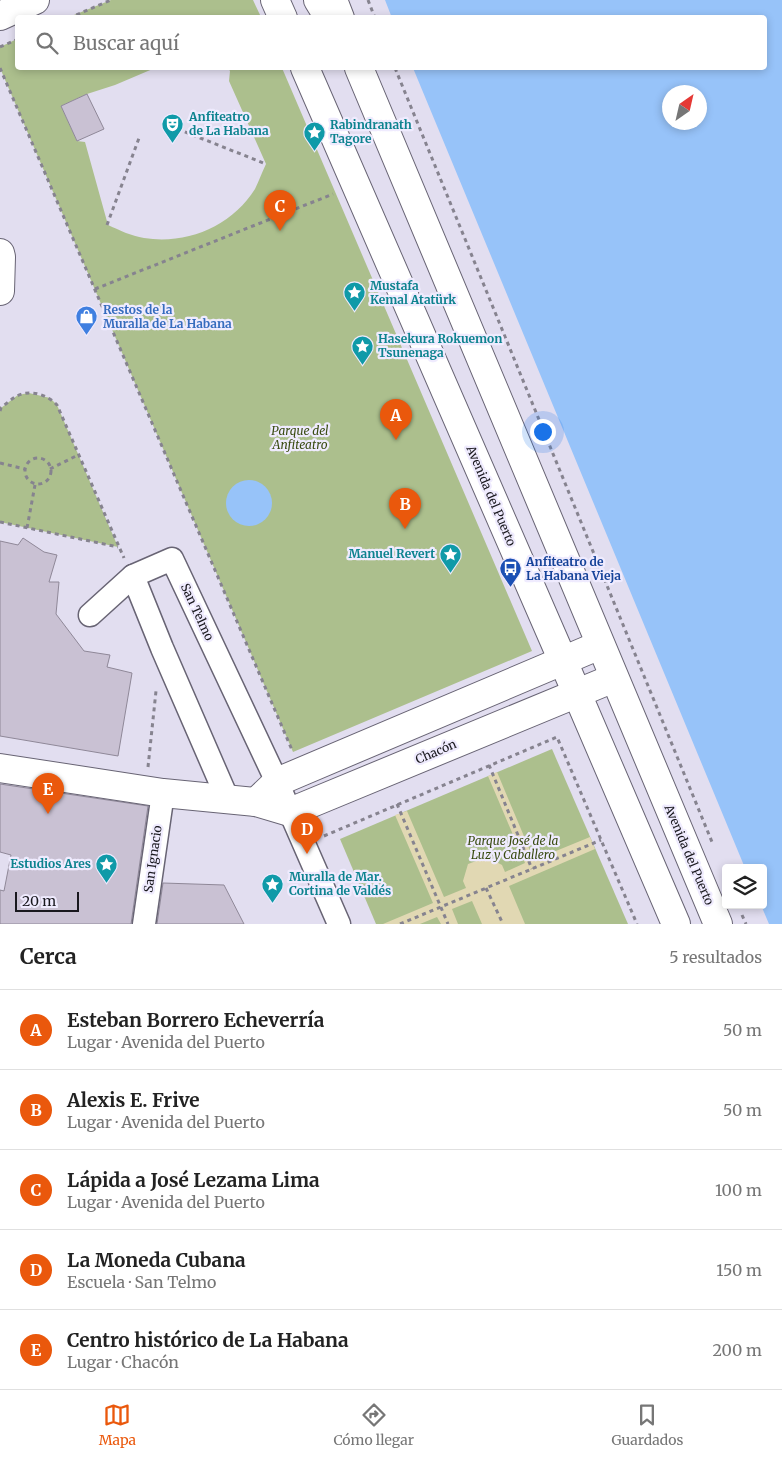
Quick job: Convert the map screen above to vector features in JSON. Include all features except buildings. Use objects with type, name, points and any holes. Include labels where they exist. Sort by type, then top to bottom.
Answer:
[{"type":"main road","points":[[0,16],[35,0]]},
{"type":"main road","points":[[275,0],[282,15]]},
{"type":"main road","points":[[318,0],[327,15]]},
{"type":"main road","points":[[333,0],[339,15]]},
{"type":"main road","name":"Avenida del Puerto","points":[[306,70],[564,661],[676,924]]},
{"type":"main road","name":"Avenida del Puerto","points":[[360,70],[718,924]]},
{"type":"main road","points":[[0,253],[0,291]]},
{"type":"main road","points":[[256,802],[277,782],[600,645]]},
{"type":"main road","name":"Chacón","points":[[290,812],[614,678]]},
{"type":"main road","points":[[0,768],[162,793],[256,802],[290,812]]},
{"type":"street","name":"San Telmo","points":[[133,576],[172,558],[277,782],[339,924]]},
{"type":"street","points":[[90,615],[133,576],[228,800]]},
{"type":"street","name":"San Ignacio","points":[[144,924],[162,793]]},
{"type":"path","points":[[76,15],[111,0]]},
{"type":"path","points":[[368,0],[374,15]]},
{"type":"path","points":[[0,47],[15,40]]},
{"type":"path","points":[[0,68],[293,752]]},
{"type":"path","points":[[396,70],[715,848]]},
{"type":"path","points":[[170,126],[266,164]]},
{"type":"path","points":[[108,225],[139,138]]},
{"type":"path","points":[[95,290],[357,184]]},
{"type":"path","points":[[50,469],[78,455]]},
{"type":"path","points":[[40,458],[49,464],[50,469],[51,475],[45,483],[36,485],[26,479],[24,468],[30,460],[40,458]]},
{"type":"path","points":[[0,463],[24,468]]},
{"type":"path","points":[[27,528],[36,485]]},
{"type":"path","points":[[0,522],[118,547]]},
{"type":"path","points":[[327,845],[324,836],[557,737],[637,924]]},
{"type":"path","points":[[489,766],[532,869]]},
{"type":"path","points":[[397,804],[448,924]]},
{"type":"path","points":[[400,924],[601,840]]},
{"type":"path","points":[[486,888],[502,924]]},
{"type":"green space","points":[[111,0],[253,0],[260,15],[74,15]]},
{"type":"green space","name":"Parque del Anfiteatro","points":[[15,40],[15,70],[150,70],[61,106],[77,141],[85,142],[108,225],[144,238],[176,238],[207,230],[221,223],[245,202],[255,189],[266,164],[229,81],[229,70],[283,70],[532,651],[293,752],[0,68],[0,47]]},
{"type":"green space","points":[[29,393],[50,398],[57,405],[118,547],[0,522],[0,411],[1,408],[18,395]]},
{"type":"green space","name":"Parque José de la Luz y Caballero","points":[[552,749],[628,924],[376,924],[340,839]]},
{"type":"sand","points":[[497,772],[534,860],[590,837],[595,849],[509,886],[525,924],[482,924],[472,901],[452,909],[458,924],[441,924],[437,917],[420,924],[383,924],[433,903],[395,815],[407,811],[444,897],[466,888],[463,881],[468,864],[487,857],[502,865],[505,872],[525,863],[488,776]]},
{"type":"water","points":[[385,0],[782,0],[782,924],[769,924],[763,909],[767,909],[767,864],[743,864],[414,70],[767,70],[767,15],[391,15]]},
{"type":"water","points":[[254,480],[266,486],[271,494],[271,512],[266,520],[258,525],[244,526],[232,520],[227,512],[226,498],[232,486],[240,481]]},
{"type":"place","name":"Anfiteatro de La Habana","points":[[173,143]]},
{"type":"place","name":"Rabindranath Tagore","points":[[314,151]]},
{"type":"place","name":"Lápida a José Lezama Lima","points":[[280,231]]},
{"type":"place","name":"Mustafa Kemal Atatürk","points":[[354,312]]},
{"type":"place","name":"Restos de la Muralla de La Habana","points":[[87,336]]},
{"type":"place","name":"Hasekura Rokuemon Tsunenaga","points":[[362,365]]},
{"type":"place","name":"Esteban Borrero Echeverría","points":[[396,440]]},
{"type":"place","name":"Alexis E. Frive","points":[[405,529]]},
{"type":"place","name":"Manuel Revert","points":[[451,573]]},
{"type":"place","name":"Anfiteatro de La Habana Vieja","points":[[510,588]]},
{"type":"place","name":"Centro histórico de La Habana","points":[[48,814]]},
{"type":"place","name":"La Moneda Cubana","points":[[307,854]]},
{"type":"place","name":"Estudios Ares","points":[[107,883]]},
{"type":"place","name":"Muralla de Mar. Cortina de Valdés","points":[[273,903]]}]
